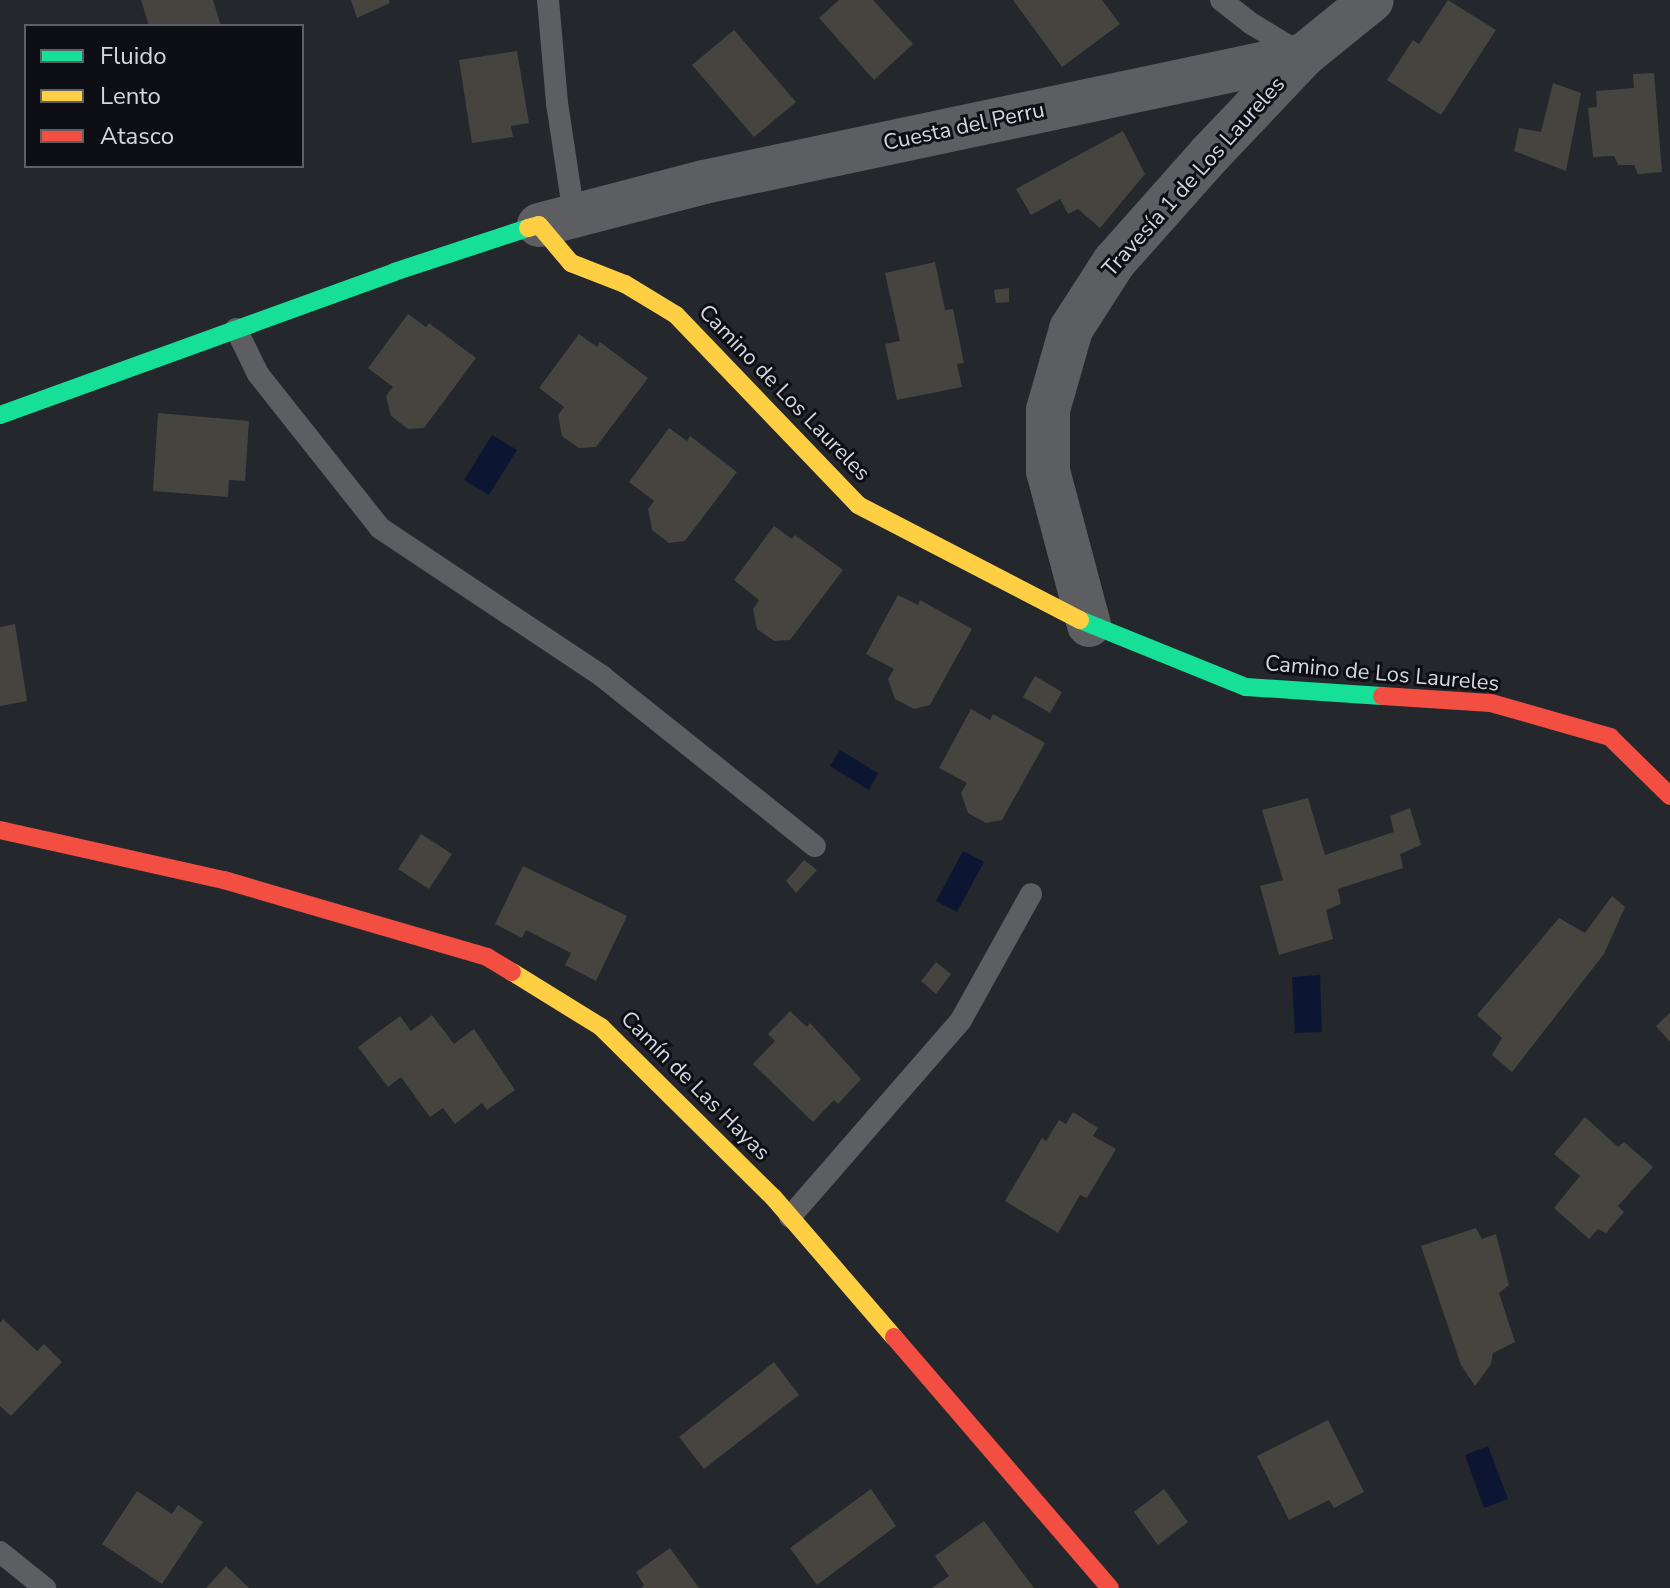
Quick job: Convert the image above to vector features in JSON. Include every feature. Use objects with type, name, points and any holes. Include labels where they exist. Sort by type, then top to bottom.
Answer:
[{"type":"street","name":"Cuesta del Perru","points":[[557,220],[704,182],[1304,55],[1372,0]]},
{"type":"street","name":"Travesía 1 de Los Laureles","points":[[1089,625],[1048,471],[1048,410],[1071,329],[1114,262],[1304,55]]},
{"type":"street","points":[[0,415],[394,272],[557,220]]},
{"type":"street","name":"Camino de Los Laureles","points":[[557,220],[571,263],[625,284],[676,315],[858,505],[1089,625],[1246,687],[1491,703],[1610,737],[1670,796]]},
{"type":"street","name":"Camín de Las Hayas","points":[[0,830],[224,880],[487,957],[601,1027],[790,1217],[1110,1588]]},
{"type":"lane","points":[[548,0],[557,103],[557,220]]},
{"type":"lane","points":[[1221,0],[1252,24],[1304,55]]},
{"type":"lane","points":[[236,329],[258,374],[380,528],[603,677],[815,846]]},
{"type":"lane","points":[[790,1217],[961,1020],[1031,894]]},
{"type":"lane","points":[[0,1552],[45,1588]]},
{"type":"water","points":[[492,435],[517,450],[489,495],[464,480]]},
{"type":"water","points":[[840,750],[878,773],[869,790],[830,766]]},
{"type":"water","points":[[963,851],[984,862],[957,912],[936,901]]},
{"type":"water","points":[[1320,975],[1322,1032],[1295,1033],[1292,977]]},
{"type":"water","points":[[1488,1446],[1508,1499],[1484,1508],[1465,1455]]},
{"type":"building","points":[[141,0],[213,0],[220,24],[148,24]]},
{"type":"building","points":[[351,0],[389,0],[390,3],[357,18]]},
{"type":"building","points":[[839,0],[873,0],[913,44],[874,80],[819,18]]},
{"type":"building","points":[[1013,0],[1102,0],[1120,24],[1062,67]]},
{"type":"building","points":[[1448,0],[1496,30],[1441,115],[1387,80],[1413,40],[1419,44]]},
{"type":"building","points":[[734,30],[796,102],[754,137],[692,65]]},
{"type":"building","points":[[517,51],[529,123],[511,126],[513,137],[472,143],[459,60]]},
{"type":"building","points":[[1654,73],[1662,172],[1638,174],[1634,165],[1618,165],[1614,156],[1593,157],[1588,108],[1597,107],[1596,91],[1634,88],[1633,74]]},
{"type":"building","points":[[1553,83],[1581,93],[1566,171],[1514,151],[1519,128],[1541,132]]},
{"type":"building","points":[[1123,131],[1145,174],[1100,228],[1078,209],[1068,214],[1060,199],[1031,215],[1016,189]]},
{"type":"building","points":[[935,262],[945,310],[953,309],[964,363],[957,364],[962,387],[897,400],[885,344],[900,341],[885,273]]},
{"type":"building","points":[[1009,288],[1009,302],[996,303],[994,290]]},
{"type":"building","points":[[408,314],[426,327],[429,323],[476,358],[424,428],[408,429],[391,416],[386,396],[393,387],[368,368]]},
{"type":"building","points":[[579,334],[597,347],[600,342],[648,378],[596,447],[579,448],[562,436],[558,415],[564,407],[539,388]]},
{"type":"building","points":[[158,413],[249,421],[245,481],[229,480],[228,497],[153,491]]},
{"type":"building","points":[[669,428],[687,441],[690,436],[737,472],[685,541],[669,543],[652,530],[648,509],[654,501],[629,482]]},
{"type":"building","points":[[774,526],[792,539],[795,535],[843,570],[790,640],[774,641],[757,629],[753,609],[759,600],[734,580]]},
{"type":"building","points":[[898,595],[918,605],[920,600],[972,629],[930,705],[914,709],[895,699],[888,679],[894,669],[866,654]]},
{"type":"building","points":[[15,624],[27,701],[0,706],[0,627]]},
{"type":"building","points":[[1035,676],[1062,692],[1050,713],[1023,697]]},
{"type":"building","points":[[971,709],[990,720],[993,714],[1045,743],[1002,820],[986,823],[968,813],[961,793],[967,783],[939,768]]},
{"type":"building","points":[[1308,798],[1325,855],[1394,832],[1390,816],[1410,808],[1421,845],[1400,854],[1403,868],[1338,889],[1341,904],[1326,910],[1333,939],[1279,955],[1260,886],[1283,880],[1262,810]]},
{"type":"building","points":[[421,834],[452,854],[429,889],[398,869]]},
{"type":"building","points":[[804,860],[817,870],[796,893],[786,881]]},
{"type":"building","points":[[523,866],[627,916],[596,981],[565,965],[571,953],[526,930],[522,938],[495,924]]},
{"type":"building","points":[[1612,896],[1625,907],[1604,954],[1512,1072],[1492,1055],[1502,1038],[1477,1015],[1559,918],[1585,933]]},
{"type":"building","points":[[936,962],[951,974],[936,994],[921,981]]},
{"type":"building","points":[[790,1011],[807,1027],[810,1023],[861,1079],[838,1104],[834,1100],[813,1122],[753,1064],[775,1041],[768,1034]]},
{"type":"building","points":[[1670,1013],[1670,1042],[1656,1026]]},
{"type":"building","points":[[432,1015],[454,1044],[474,1029],[515,1090],[487,1110],[482,1103],[455,1124],[443,1108],[430,1117],[401,1077],[388,1087],[358,1047],[400,1016],[411,1031]]},
{"type":"building","points":[[1073,1112],[1098,1128],[1093,1136],[1116,1149],[1087,1198],[1080,1195],[1058,1233],[1005,1201],[1042,1138],[1046,1141],[1059,1120],[1066,1124]]},
{"type":"building","points":[[1585,1117],[1618,1147],[1624,1142],[1653,1167],[1618,1206],[1624,1212],[1606,1233],[1598,1229],[1589,1239],[1554,1208],[1580,1176],[1554,1154]]},
{"type":"building","points":[[1476,1228],[1482,1239],[1496,1234],[1509,1285],[1499,1293],[1515,1342],[1493,1353],[1491,1364],[1475,1386],[1461,1365],[1421,1246]]},
{"type":"building","points":[[3,1319],[37,1351],[44,1344],[62,1362],[11,1416],[0,1406],[0,1323]]},
{"type":"building","points":[[774,1362],[799,1395],[704,1469],[679,1437]]},
{"type":"building","points":[[1328,1420],[1364,1492],[1334,1508],[1329,1500],[1289,1520],[1257,1456]]},
{"type":"building","points":[[871,1489],[896,1526],[817,1585],[790,1548]]},
{"type":"building","points":[[1164,1489],[1188,1522],[1158,1545],[1134,1512]]},
{"type":"building","points":[[137,1491],[172,1514],[178,1505],[203,1522],[162,1584],[102,1544]]},
{"type":"building","points":[[984,1521],[1034,1588],[932,1588],[949,1576],[935,1556]]},
{"type":"building","points":[[670,1548],[699,1588],[641,1588],[644,1585],[636,1572]]},
{"type":"building","points":[[226,1566],[249,1588],[206,1588]]},
{"type":"traffic: fast","points":[[0,415],[394,272],[528,228]]},
{"type":"traffic: fast","points":[[1080,620],[1246,687],[1382,696]]},
{"type":"traffic: slow","points":[[528,228],[539,225],[571,263],[625,284],[676,315],[858,505],[1080,620]]},
{"type":"traffic: slow","points":[[512,972],[601,1027],[773,1197],[894,1337]]},
{"type":"traffic: jam","points":[[1382,696],[1491,703],[1610,737],[1670,796]]},
{"type":"traffic: jam","points":[[0,830],[224,880],[487,957],[512,972]]},
{"type":"traffic: jam","points":[[894,1337],[1110,1588]]}]
